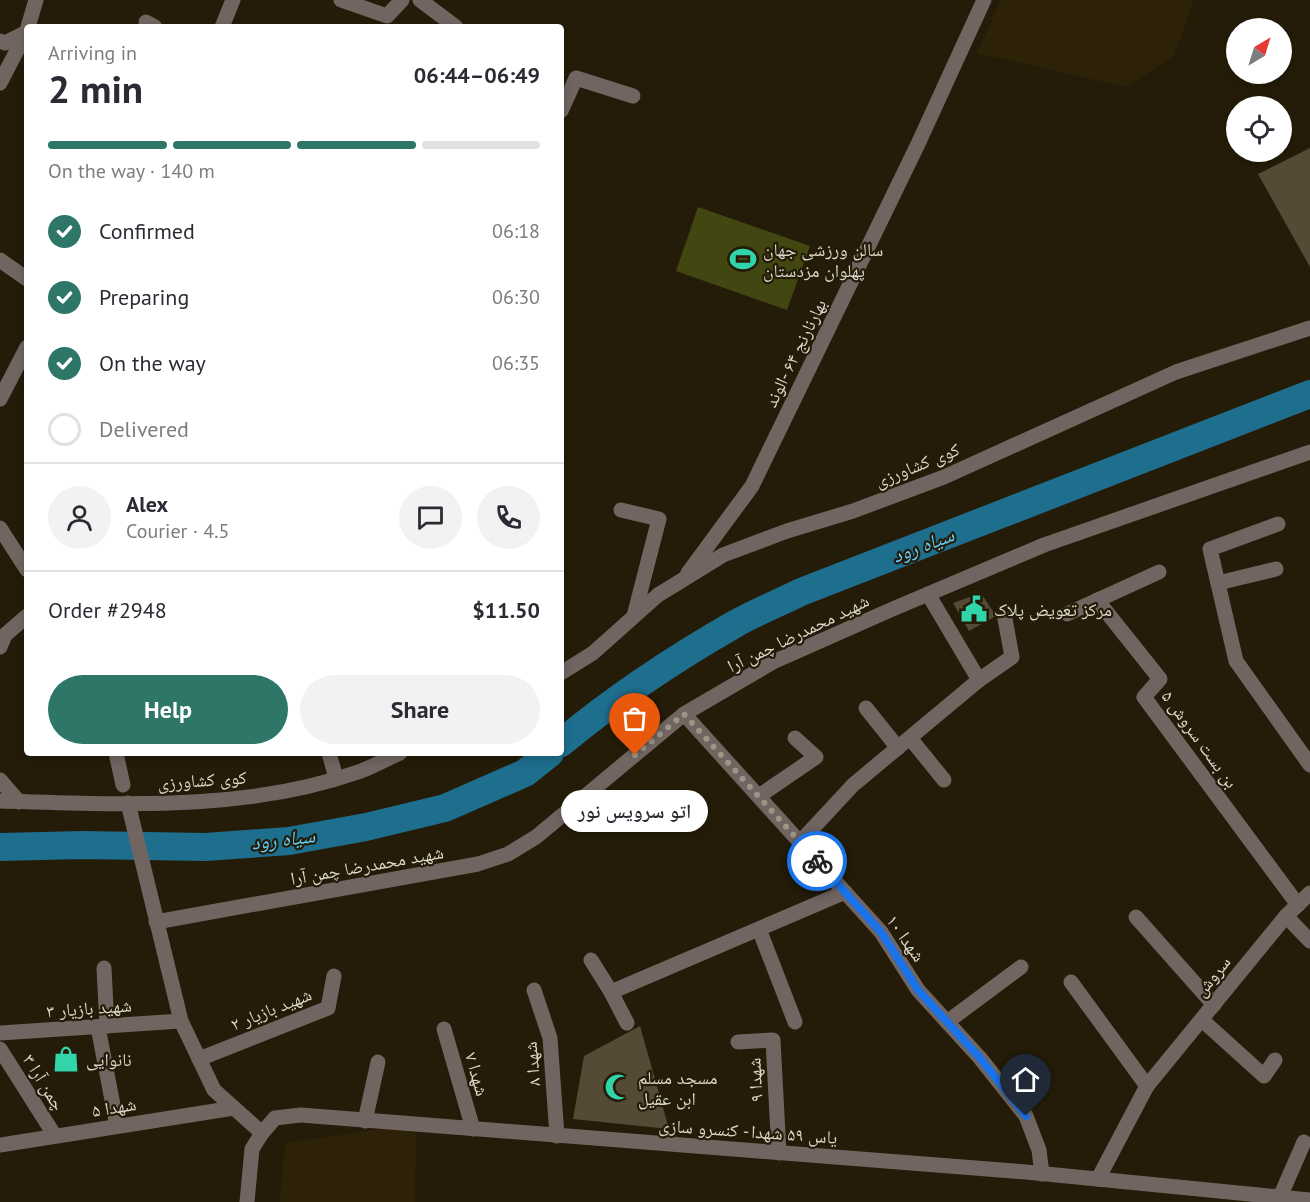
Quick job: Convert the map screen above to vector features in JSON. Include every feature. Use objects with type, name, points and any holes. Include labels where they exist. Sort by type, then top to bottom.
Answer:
[{"type":"street","points":[[29,24],[36,0]]},
{"type":"street","points":[[223,24],[233,0]]},
{"type":"street","points":[[341,0],[383,21],[402,0]]},
{"type":"street","points":[[420,0],[452,24]]},
{"type":"street","name":"بهارنارنج ۶۴ -الوند","points":[[682,580],[752,486],[918,144],[984,0]]},
{"type":"street","points":[[0,41],[5,43],[24,32]]},
{"type":"street","points":[[0,83],[24,36]]},
{"type":"street","points":[[564,104],[576,78],[633,96]]},
{"type":"street","points":[[0,260],[24,277]]},
{"type":"street","name":"کوی کشاورزی","points":[[564,671],[592,653],[658,595],[723,555],[944,477],[1176,372],[1310,328]]},
{"type":"street","points":[[0,399],[24,353]]},
{"type":"street","name":"شهید محمدرضا چمن آرا","points":[[156,922],[478,864],[508,854],[536,837],[684,714],[773,662],[1044,545],[1310,452]]},
{"type":"street","points":[[621,510],[659,519],[634,616]]},
{"type":"street","points":[[1278,524],[1210,549],[1236,661],[1310,765]]},
{"type":"street","points":[[0,528],[24,565]]},
{"type":"street","points":[[1218,583],[1276,569]]},
{"type":"street","points":[[1067,614],[1159,572]]},
{"type":"street","points":[[928,594],[979,680]]},
{"type":"street","name":"بن بست سروش ۵","points":[[1097,600],[1160,680],[1144,697],[1292,911]]},
{"type":"street","points":[[2,637],[24,619]]},
{"type":"street","points":[[800,842],[853,785],[979,680],[1012,657],[1005,619]]},
{"type":"street","points":[[866,708],[944,780]]},
{"type":"street","name":"شهدا ۱۰","points":[[684,714],[881,932],[918,990],[980,1058],[1026,1116],[1039,1150],[1042,1174]]},
{"type":"street","points":[[759,796],[816,757],[795,738]]},
{"type":"street","points":[[117,756],[123,785]]},
{"type":"street","points":[[330,756],[336,778]]},
{"type":"street","name":"کوی کشاورزی","points":[[0,801],[129,808],[206,802],[281,792],[358,772],[393,756]]},
{"type":"street","points":[[0,780],[19,802]]},
{"type":"street","points":[[129,808],[181,1021],[214,1090],[262,1132],[252,1149],[247,1202]]},
{"type":"street","points":[[611,992],[845,892]]},
{"type":"street","name":"سروش","points":[[1098,1179],[1148,1086],[1292,911],[1310,893]]},
{"type":"street","points":[[1292,911],[1310,941]]},
{"type":"street","points":[[1136,917],[1214,1005]]},
{"type":"street","points":[[759,929],[795,1022]]},
{"type":"street","points":[[591,960],[627,1023]]},
{"type":"street","points":[[947,1022],[1021,967]]},
{"type":"street","points":[[104,968],[103,1027],[117,1126]]},
{"type":"street","name":"شهید بازیار ۲","points":[[199,1059],[328,1008],[334,976]]},
{"type":"street","points":[[1071,982],[1148,1086]]},
{"type":"street","name":"شهدا ۸","points":[[534,990],[550,1038],[557,1136]]},
{"type":"street","points":[[1202,1020],[1264,1076],[1275,1060]]},
{"type":"street","name":"شهید بازیار ۳","points":[[0,1033],[181,1021]]},
{"type":"street","name":"شهدا ۷","points":[[444,1029],[473,1129]]},
{"type":"street","name":"شهدا ۹","points":[[738,1042],[773,1041],[779,1153]]},
{"type":"street","name":"چمن آرا ۳","points":[[0,1049],[55,1136]]},
{"type":"street","points":[[365,1120],[378,1062]]},
{"type":"street","name":"شهدا ۵","points":[[0,1145],[234,1108]]},
{"type":"street","name":"یاس ۵۹ شهدا - کنسرو سازی","points":[[262,1132],[275,1118],[301,1115],[1042,1174],[1280,1199],[1310,1200]]},
{"type":"street","points":[[1280,1199],[1304,1142]]},
{"type":"shaded area","points":[[1001,0],[1194,0],[1174,56],[1126,87],[977,53]]},
{"type":"shaded area","points":[[416,1124],[415,1202],[280,1202],[285,1143]]},
{"type":"green space","name":"سالن ورزشی جهان پهلوان مزدستان","points":[[698,207],[810,246],[787,310],[676,271]]},
{"type":"building","points":[[1310,148],[1310,267],[1258,174],[1282,162],[1292,162],[1292,157]]},
{"type":"building","name":"مرکز تعویض پلاک","points":[[981,593],[996,616],[969,631],[953,603]]},
{"type":"building","name":"مسجد مسلم ابن عقیل","points":[[640,1026],[669,1129],[573,1119],[584,1056]]},
{"type":"waterway","name":"سیاه رود","points":[[564,740],[645,680],[690,651],[743,620],[801,592],[1310,394]]},
{"type":"waterway","name":"سیاه رود","points":[[0,847],[83,845],[205,847],[289,841],[366,827],[445,808],[525,773],[546,756]]},
{"type":"way so far","points":[[635,755],[684,714],[817,861]]},
{"type":"place","name":"سالن ورزشی جهان پهلوان مزدستان","points":[[743,259]]},
{"type":"place","name":"مرکز تعویض پلاک","points":[[974,609]]},
{"type":"place","name":"اتو سرویس نور","points":[[635,755]]},
{"type":"place","name":"نانوایی","points":[[66,1059]]},
{"type":"place","name":"مسجد مسلم ابن عقیل","points":[[618,1087]]},
{"type":"route","points":[[817,861],[881,932],[918,990],[980,1058],[1026,1116]]}]
